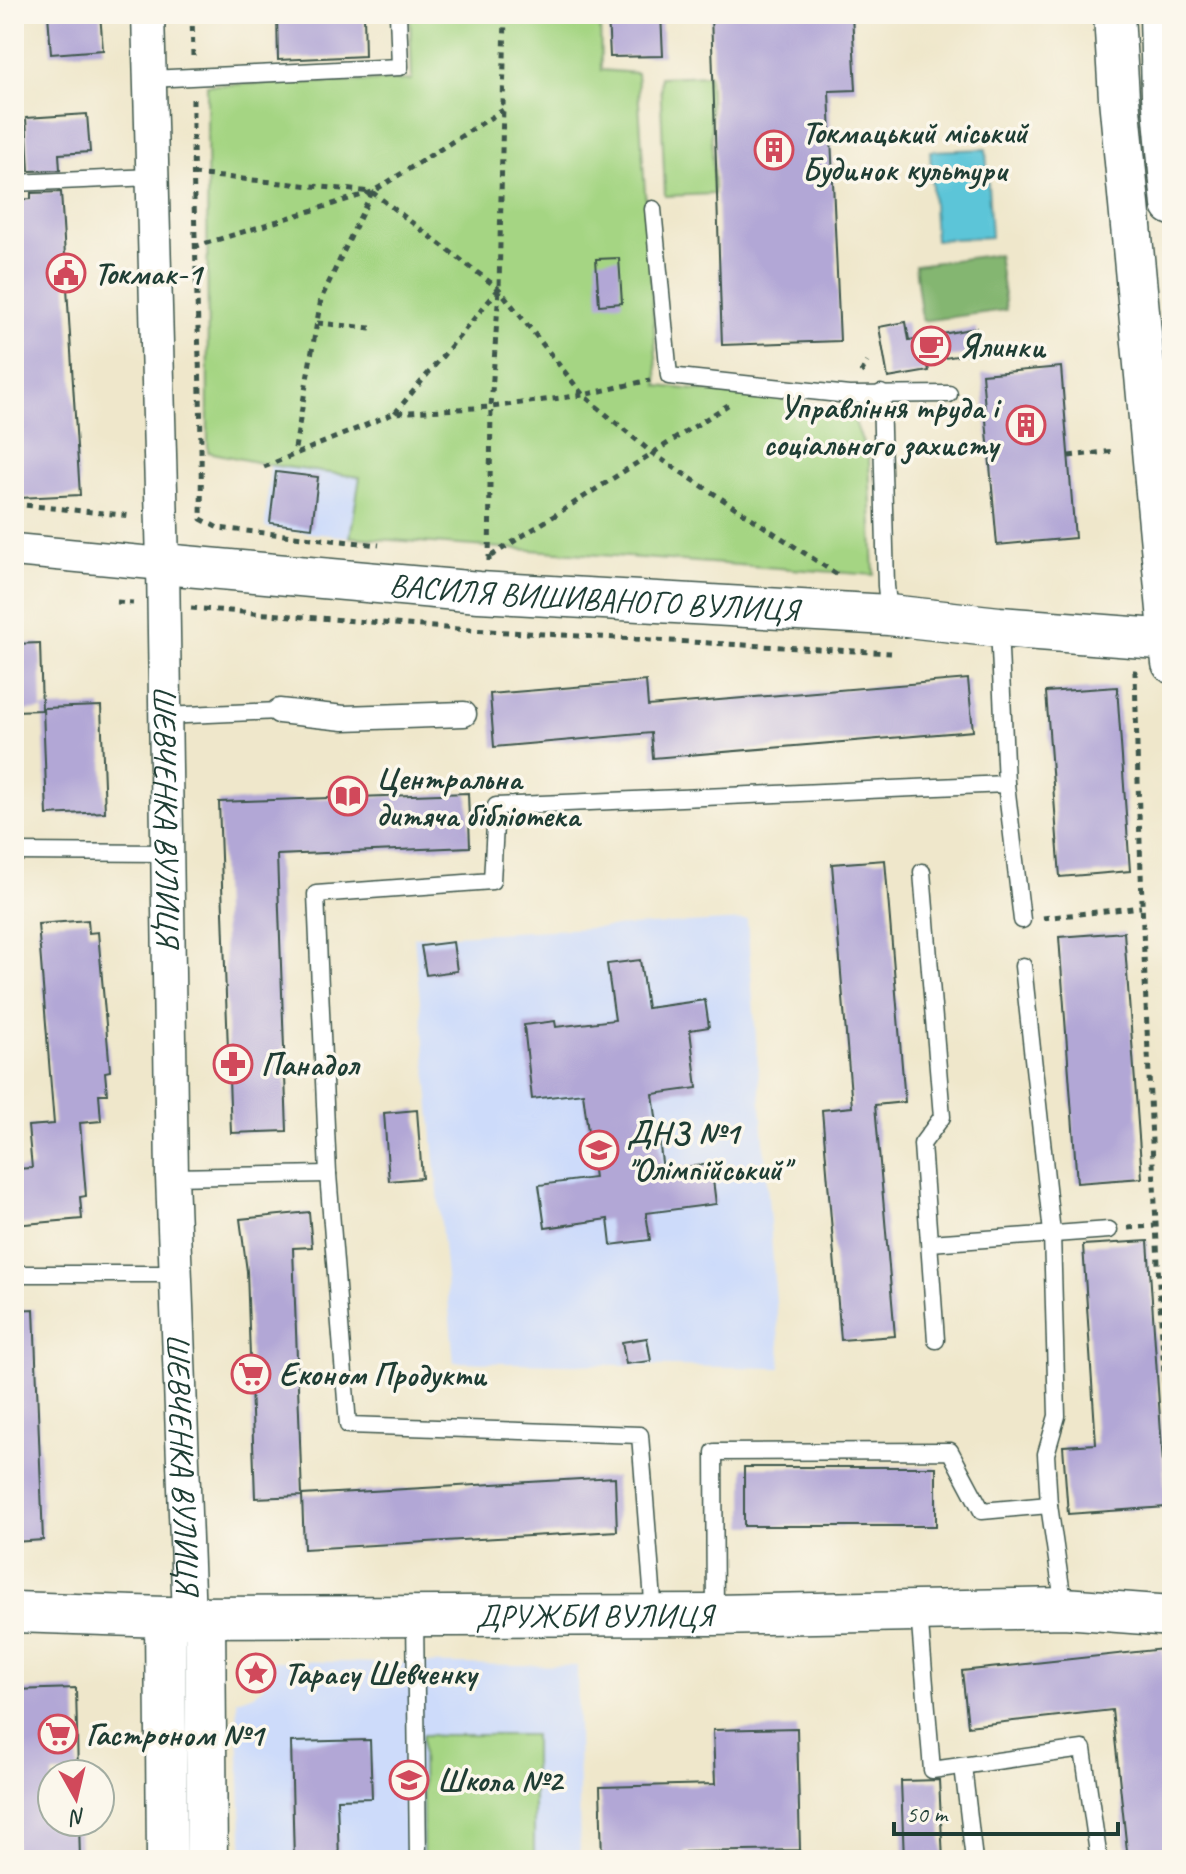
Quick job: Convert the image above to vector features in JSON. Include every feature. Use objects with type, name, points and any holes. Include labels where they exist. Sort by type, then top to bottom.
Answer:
[{"type":"street","name":"ШЕВЧЕНКА ВУЛИЦЯ","points":[[148,14],[163,564],[172,1177],[186,1617],[207,1860]]},
{"type":"street","points":[[1114,14],[1162,654]]},
{"type":"street","points":[[1160,14],[1162,95],[1172,205]]},
{"type":"street","name":"ВАСИЛЯ ВИШИВАНОГО ВУЛИЦЯ","points":[[14,550],[163,564],[889,615],[999,627],[1162,654]]},
{"type":"street","points":[[279,711],[344,718],[464,714]]},
{"type":"street","name":"ДРУЖБИ ВУЛИЦЯ","points":[[14,1612],[186,1617],[715,1615],[1064,1608],[1172,1616]]},
{"type":"street","name":"ШЕВЧЕНКА ВУЛИЦЯ","points":[[167,1860],[186,1617]]},
{"type":"lane","points":[[149,79],[400,67],[398,14]]},
{"type":"lane","points":[[14,183],[152,177]]},
{"type":"lane","points":[[653,209],[669,376],[849,395],[949,394]]},
{"type":"lane","points":[[881,393],[889,615]]},
{"type":"lane","points":[[999,627],[1006,784],[1022,920]]},
{"type":"lane","points":[[164,716],[279,711]]},
{"type":"lane","points":[[654,1615],[640,1435],[348,1425],[328,1174],[316,894],[492,881],[496,806],[1006,784]]},
{"type":"lane","points":[[14,852],[167,853]]},
{"type":"lane","points":[[922,872],[942,1117],[922,1144],[936,1340]]},
{"type":"lane","points":[[1023,966],[1052,1233],[1057,1416],[1046,1454],[1049,1505],[1064,1608]]},
{"type":"lane","points":[[172,1177],[328,1174]]},
{"type":"lane","points":[[930,1243],[1109,1230]]},
{"type":"lane","points":[[14,1274],[176,1274]]},
{"type":"lane","points":[[715,1615],[714,1452],[950,1451],[982,1511],[1049,1505]]},
{"type":"lane","points":[[919,1612],[932,1770],[1083,1749],[1099,1860]]},
{"type":"lane","points":[[415,1616],[418,1860]]},
{"type":"lane","points":[[963,1766],[974,1860]]},
{"type":"path","points":[[192,14],[201,519]]},
{"type":"path","points":[[479,584],[499,289],[505,14]]},
{"type":"path","points":[[194,247],[372,192],[503,110]]},
{"type":"path","points":[[193,174],[372,192],[499,289],[583,395],[652,453],[850,583],[834,582]]},
{"type":"path","points":[[294,454],[321,299],[372,192]]},
{"type":"path","points":[[395,413],[499,289]]},
{"type":"path","points":[[317,323],[371,328]]},
{"type":"path","points":[[264,467],[395,413],[491,407],[583,395],[669,376]]},
{"type":"path","points":[[479,584],[652,453],[756,387]]},
{"type":"path","points":[[1069,456],[1115,451]]},
{"type":"path","points":[[14,504],[201,519],[218,528],[383,546]]},
{"type":"path","points":[[479,584],[506,558]]},
{"type":"path","points":[[1162,654],[1141,907],[1154,1226],[1172,1512]]},
{"type":"path","points":[[1022,920],[1141,907]]},
{"type":"shaded area","points":[[270,466],[360,477],[350,537],[265,528]]},
{"type":"shaded area","name":"ДНЗ №1 \"Олімпійський\"","points":[[747,920],[781,1368],[454,1362],[414,937]]},
{"type":"shaded area","name":"Школа №2","points":[[273,1661],[577,1666],[580,1860],[243,1860],[237,1700],[263,1687]]},
{"type":"green space","points":[[410,14],[600,14],[601,70],[637,73],[658,386],[799,401],[853,417],[869,459],[874,575],[350,537],[360,477],[270,465],[208,452],[207,85],[412,80]]},
{"type":"green space","points":[[709,75],[714,194],[665,196],[660,77]]},
{"type":"green space","points":[[998,254],[1006,310],[922,321],[915,265]]},
{"type":"green space","points":[[422,1735],[534,1735],[534,1860],[423,1860]]},
{"type":"water","points":[[986,149],[991,237],[935,240],[930,151]]},
{"type":"building","points":[[48,14],[100,14],[103,50],[51,54]]},
{"type":"building","points":[[277,14],[364,14],[365,56],[278,60]]},
{"type":"building","points":[[608,14],[661,14],[663,56],[610,57]]},
{"type":"building","name":"Токмацький міський Будинок культури","points":[[711,14],[852,14],[856,90],[829,91],[840,341],[722,345]]},
{"type":"building","points":[[87,114],[90,152],[59,154],[60,170],[29,171],[26,118]]},
{"type":"building","points":[[61,192],[80,495],[19,498],[14,403],[14,200],[31,199],[31,193]]},
{"type":"building","points":[[619,258],[622,303],[599,305],[596,259]]},
{"type":"building","name":"Ялинки","points":[[906,322],[909,340],[976,328],[980,352],[927,361],[929,371],[888,378],[879,327]]},
{"type":"building","name":"Управління труда і соціального захисту","points":[[1061,367],[1075,538],[997,545],[982,374]]},
{"type":"building","points":[[276,472],[318,477],[312,528],[270,523]]},
{"type":"building","points":[[40,643],[42,710],[14,711],[14,644]]},
{"type":"building","points":[[968,679],[973,731],[653,758],[651,733],[494,747],[490,694],[646,681],[648,706]]},
{"type":"building","points":[[1117,687],[1130,871],[1060,877],[1046,692]]},
{"type":"building","points":[[101,706],[105,812],[47,815],[43,708]]},
{"type":"building","points":[[468,793],[470,847],[277,855],[287,1131],[231,1133],[219,802]]},
{"type":"building","points":[[885,860],[905,1102],[875,1105],[895,1336],[841,1340],[822,1110],[852,1107],[832,864]]},
{"type":"building","points":[[88,920],[89,933],[98,932],[110,1071],[105,1072],[107,1094],[99,1094],[101,1121],[80,1123],[86,1196],[80,1197],[82,1219],[14,1225],[14,1169],[32,1168],[28,1126],[54,1124],[38,924]]},
{"type":"building","points":[[1124,932],[1142,1178],[1077,1183],[1059,937]]},
{"type":"building","points":[[453,942],[457,971],[426,975],[421,946]]},
{"type":"building","points":[[640,960],[647,1008],[705,1000],[709,1027],[690,1030],[697,1088],[653,1094],[663,1170],[711,1164],[716,1204],[646,1213],[650,1240],[611,1245],[608,1219],[545,1228],[539,1185],[594,1178],[583,1093],[532,1099],[524,1025],[555,1021],[556,1027],[615,1020],[607,964]]},
{"type":"building","points":[[417,1110],[422,1178],[389,1181],[384,1113]]},
{"type":"building","points":[[309,1212],[312,1247],[293,1248],[302,1496],[255,1498],[247,1271],[240,1219]]},
{"type":"building","points":[[1148,1241],[1166,1507],[1068,1514],[1063,1446],[1096,1444],[1083,1245]]},
{"type":"building","points":[[34,1309],[43,1540],[14,1542],[14,1310]]},
{"type":"building","points":[[647,1338],[651,1361],[626,1364],[622,1342]]},
{"type":"building","points":[[744,1467],[936,1467],[936,1526],[744,1526]]},
{"type":"building","points":[[615,1477],[617,1531],[304,1549],[302,1495]]},
{"type":"building","points":[[1163,1649],[1172,1731],[1172,1860],[1128,1860],[1112,1710],[968,1726],[962,1671]]},
{"type":"building","points":[[76,1688],[78,1758],[36,1758],[36,1838],[79,1838],[80,1860],[16,1860],[14,1690]]},
{"type":"building","points":[[797,1728],[800,1850],[685,1852],[685,1860],[602,1860],[600,1787],[715,1784],[713,1730]]},
{"type":"building","points":[[370,1740],[372,1798],[337,1799],[339,1860],[294,1860],[291,1742]]},
{"type":"building","points":[[939,1780],[943,1860],[904,1860],[901,1781]]},
{"type":"place","name":"Токмацький міський Будинок культури","points":[[774,150]]},
{"type":"place","name":"Токмак-1","points":[[66,273]]},
{"type":"place","name":"Ялинки","points":[[931,346]]},
{"type":"place","name":"Управління труда і соціального захисту","points":[[1026,425]]},
{"type":"place","name":"Центральна дитяча бібліотека","points":[[348,796]]},
{"type":"place","name":"Панадол","points":[[233,1064]]},
{"type":"place","name":"ДНЗ №1 \"Олімпійський\"","points":[[599,1150]]},
{"type":"place","name":"Економ Продукти","points":[[251,1374]]},
{"type":"place","name":"Тарасу Шевченку","points":[[256,1673]]},
{"type":"place","name":"Гастроном №1","points":[[58,1734]]},
{"type":"place","name":"Школа №2","points":[[409,1780]]}]
